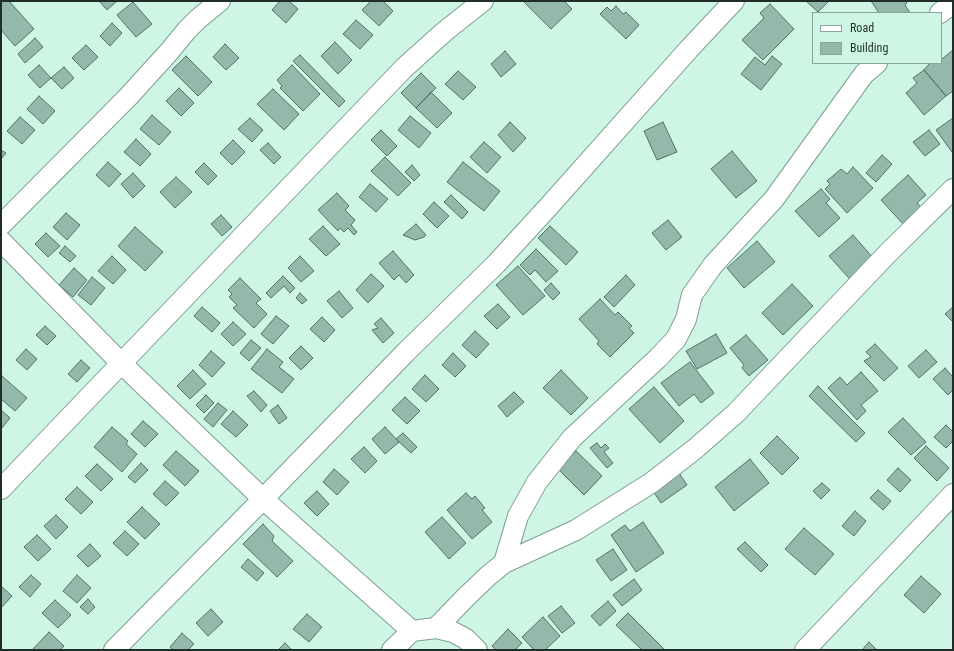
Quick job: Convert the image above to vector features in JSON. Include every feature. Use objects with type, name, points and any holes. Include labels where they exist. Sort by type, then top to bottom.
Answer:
[{"type":"street","points":[[1,225],[128,97],[187,30],[220,1]]},
{"type":"street","points":[[1,489],[404,68],[444,32],[484,1]]},
{"type":"street","points":[[114,650],[406,352],[496,264],[734,1]]},
{"type":"street","points":[[941,12],[953,3]]},
{"type":"street","points":[[504,563],[518,516],[537,482],[572,438],[658,358],[676,339],[686,319],[692,295],[713,265],[774,199],[864,74],[876,64]]},
{"type":"street","points":[[436,628],[466,597],[504,563],[576,530],[651,483],[695,449],[736,413],[888,253],[953,189]]},
{"type":"street","points":[[1,241],[121,363],[263,499],[412,631]]},
{"type":"street","points":[[805,650],[953,494]]},
{"type":"street","points":[[392,650],[412,631],[436,628],[453,632],[466,639],[477,650]]},
{"type":"building","points":[[1,1],[9,1],[34,29],[15,46],[1,30]]},
{"type":"building","points":[[99,1],[117,1],[107,10]]},
{"type":"building","points":[[280,1],[289,1],[298,9],[286,23],[272,10]]},
{"type":"building","points":[[371,1],[383,1],[393,11],[379,26],[362,10]]},
{"type":"building","points":[[564,1],[572,9],[551,29],[524,2]]},
{"type":"building","points":[[806,1],[829,1],[818,12]]},
{"type":"building","points":[[871,1],[906,1],[907,3],[905,5],[909,12],[878,12]]},
{"type":"building","points":[[133,2],[152,24],[136,37],[117,15]]},
{"type":"building","points":[[770,4],[794,29],[763,60],[742,40],[764,18],[760,13]]},
{"type":"building","points":[[616,6],[623,14],[626,12],[639,25],[626,39],[600,14],[607,7],[611,11]]},
{"type":"building","points":[[356,20],[373,35],[360,49],[343,34]]},
{"type":"building","points":[[112,23],[122,33],[110,46],[100,36]]},
{"type":"building","points":[[35,38],[43,47],[25,63],[18,54]]},
{"type":"building","points":[[335,42],[352,60],[338,74],[321,56]]},
{"type":"building","points":[[225,44],[239,58],[226,70],[213,57]]},
{"type":"building","points":[[86,45],[98,57],[84,70],[72,58]]},
{"type":"building","points":[[953,50],[953,91],[946,96],[924,70],[929,64],[942,64],[942,59]]},
{"type":"building","points":[[505,51],[516,64],[501,77],[491,64]]},
{"type":"building","points":[[300,55],[345,101],[339,107],[293,61]]},
{"type":"building","points":[[186,56],[212,82],[198,96],[172,70]]},
{"type":"building","points":[[772,56],[782,64],[761,90],[741,74],[755,57],[765,65]]},
{"type":"building","points":[[39,65],[51,78],[40,88],[28,75]]},
{"type":"building","points":[[292,65],[320,94],[303,111],[280,88],[282,86],[277,80]]},
{"type":"building","points":[[64,67],[74,78],[62,89],[51,78]]},
{"type":"building","points":[[924,70],[946,96],[924,115],[906,93],[917,83],[913,78]]},
{"type":"building","points":[[458,71],[476,87],[463,100],[445,84]]},
{"type":"building","points":[[421,73],[436,88],[416,108],[401,93]]},
{"type":"building","points":[[179,88],[194,103],[181,116],[166,101]]},
{"type":"building","points":[[273,89],[299,114],[284,130],[257,104]]},
{"type":"building","points":[[431,92],[452,113],[437,128],[416,108]]},
{"type":"building","points":[[39,96],[55,111],[43,124],[27,109]]},
{"type":"building","points":[[152,115],[171,132],[159,145],[140,129]]},
{"type":"building","points":[[410,116],[431,133],[419,148],[398,130]]},
{"type":"building","points":[[20,117],[35,130],[22,144],[7,131]]},
{"type":"building","points":[[250,118],[263,130],[252,142],[238,129]]},
{"type":"building","points":[[953,118],[953,152],[952,152],[936,130]]},
{"type":"building","points":[[510,122],[526,138],[513,152],[498,135]]},
{"type":"building","points":[[663,122],[677,152],[657,160],[644,131]]},
{"type":"building","points":[[381,130],[397,146],[387,156],[371,140]]},
{"type":"building","points":[[929,130],[940,144],[925,156],[913,142]]},
{"type":"building","points":[[136,139],[151,154],[140,166],[124,152]]},
{"type":"building","points":[[233,140],[245,152],[232,165],[220,153]]},
{"type":"building","points":[[484,142],[501,157],[487,173],[470,157]]},
{"type":"building","points":[[268,143],[281,157],[274,164],[260,150]]},
{"type":"building","points":[[1,150],[6,153],[1,159]]},
{"type":"building","points":[[732,151],[757,181],[736,198],[711,169]]},
{"type":"building","points":[[882,155],[892,164],[876,182],[866,173]]},
{"type":"building","points":[[385,157],[411,183],[398,196],[371,171]]},
{"type":"building","points":[[108,162],[121,174],[109,187],[96,175]]},
{"type":"building","points":[[463,162],[500,191],[484,211],[447,182]]},
{"type":"building","points":[[204,163],[217,176],[208,185],[195,172]]},
{"type":"building","points":[[412,165],[420,175],[414,181],[405,172]]},
{"type":"building","points":[[853,167],[873,188],[847,213],[825,189],[830,184],[827,181],[841,169],[847,174]]},
{"type":"building","points":[[133,173],[145,186],[133,198],[121,184]]},
{"type":"building","points":[[908,175],[926,195],[917,203],[922,208],[904,225],[881,200]]},
{"type":"building","points":[[176,177],[192,192],[175,208],[160,192]]},
{"type":"building","points":[[370,184],[388,199],[376,212],[359,197]]},
{"type":"building","points":[[821,189],[830,199],[826,203],[840,218],[819,237],[795,211]]},
{"type":"building","points":[[337,193],[349,206],[345,210],[355,220],[351,225],[357,232],[354,235],[348,228],[344,232],[340,228],[338,231],[318,210]]},
{"type":"building","points":[[451,195],[468,212],[462,219],[444,202]]},
{"type":"building","points":[[434,202],[449,216],[437,228],[423,214]]},
{"type":"building","points":[[66,213],[80,225],[67,240],[53,227]]},
{"type":"building","points":[[221,215],[232,227],[222,236],[211,224]]},
{"type":"building","points":[[668,220],[682,237],[666,250],[652,233]]},
{"type":"building","points":[[416,224],[426,235],[424,237],[415,240],[403,235]]},
{"type":"building","points":[[323,226],[340,244],[326,256],[309,239]]},
{"type":"building","points":[[550,226],[578,252],[566,265],[538,238]]},
{"type":"building","points":[[135,227],[163,252],[145,271],[118,246]]},
{"type":"building","points":[[46,233],[60,246],[48,257],[35,244]]},
{"type":"building","points":[[853,235],[874,259],[856,286],[829,256]]},
{"type":"building","points":[[757,241],[775,262],[744,288],[727,268]]},
{"type":"building","points":[[65,246],[76,256],[70,262],[59,253]]},
{"type":"building","points":[[536,249],[558,271],[546,282],[535,270],[530,275],[520,265]]},
{"type":"building","points":[[393,251],[414,275],[406,283],[399,275],[394,280],[379,263]]},
{"type":"building","points":[[112,256],[126,270],[113,284],[98,271]]},
{"type":"building","points":[[300,256],[314,271],[301,282],[288,268]]},
{"type":"building","points":[[518,266],[545,296],[523,315],[496,285]]},
{"type":"building","points":[[74,268],[87,280],[73,297],[59,285]]},
{"type":"building","points":[[371,274],[384,286],[368,303],[356,290]]},
{"type":"building","points":[[626,275],[635,285],[614,307],[604,297]]},
{"type":"building","points":[[283,276],[295,288],[290,293],[284,286],[271,298],[266,293]]},
{"type":"building","points":[[92,277],[105,288],[91,305],[78,295]]},
{"type":"building","points":[[240,278],[261,299],[256,303],[267,314],[254,328],[233,308],[237,305],[229,297],[232,294],[228,290]]},
{"type":"building","points":[[551,283],[560,293],[553,300],[544,290]]},
{"type":"building","points":[[792,284],[813,306],[783,335],[762,313]]},
{"type":"building","points":[[339,291],[353,308],[342,318],[327,301]]},
{"type":"building","points":[[300,293],[307,300],[302,304],[296,298]]},
{"type":"building","points":[[600,299],[615,315],[618,312],[632,326],[629,328],[634,333],[610,357],[597,344],[599,341],[579,319]]},
{"type":"building","points":[[498,304],[510,317],[497,329],[484,316]]},
{"type":"building","points":[[202,307],[220,323],[212,332],[194,316]]},
{"type":"building","points":[[953,307],[953,322],[945,314]]},
{"type":"building","points":[[276,316],[289,326],[273,344],[261,334]]},
{"type":"building","points":[[322,317],[335,330],[324,342],[310,329]]},
{"type":"building","points":[[381,318],[394,333],[383,343],[372,330],[378,328],[374,324]]},
{"type":"building","points":[[233,322],[246,334],[233,346],[221,334]]},
{"type":"building","points":[[45,326],[56,336],[47,345],[36,335]]},
{"type":"building","points":[[475,331],[489,344],[476,358],[462,345]]},
{"type":"building","points":[[716,334],[727,353],[697,369],[686,351]]},
{"type":"building","points":[[746,335],[768,360],[749,376],[742,368],[744,365],[730,348]]},
{"type":"building","points":[[251,340],[261,348],[249,361],[240,353]]},
{"type":"building","points":[[875,344],[898,368],[884,381],[864,361],[871,357],[866,352]]},
{"type":"building","points":[[301,346],[313,358],[301,370],[289,358]]},
{"type":"building","points":[[26,349],[37,359],[27,370],[16,360]]},
{"type":"building","points":[[267,349],[283,362],[279,367],[294,379],[282,393],[251,369]]},
{"type":"building","points":[[926,350],[937,362],[919,378],[908,366]]},
{"type":"building","points":[[211,351],[225,363],[212,377],[199,365]]},
{"type":"building","points":[[453,353],[466,366],[455,377],[442,365]]},
{"type":"building","points":[[81,360],[90,368],[77,382],[68,374]]},
{"type":"building","points":[[690,362],[714,393],[701,403],[694,394],[679,406],[661,383]]},
{"type":"building","points":[[945,368],[953,377],[953,390],[948,395],[933,379]]},
{"type":"building","points":[[193,370],[206,384],[190,399],[177,386]]},
{"type":"building","points":[[561,370],[588,398],[571,415],[543,388]]},
{"type":"building","points":[[861,372],[878,391],[861,405],[866,411],[857,420],[828,388],[840,377],[847,385]]},
{"type":"building","points":[[425,375],[439,389],[426,402],[412,389]]},
{"type":"building","points":[[2,376],[27,398],[15,411],[1,399]]},
{"type":"building","points":[[818,386],[865,433],[856,442],[809,396]]},
{"type":"building","points":[[654,387],[684,421],[660,443],[629,409]]},
{"type":"building","points":[[254,391],[267,405],[261,412],[247,396]]},
{"type":"building","points":[[514,392],[524,402],[507,417],[498,406]]},
{"type":"building","points":[[206,395],[214,403],[204,413],[196,405]]},
{"type":"building","points":[[405,397],[420,411],[407,424],[392,410]]},
{"type":"building","points":[[218,403],[227,410],[213,427],[204,419]]},
{"type":"building","points":[[278,405],[287,418],[279,424],[270,411]]},
{"type":"building","points":[[1,410],[10,418],[2,428],[1,428]]},
{"type":"building","points":[[233,411],[248,425],[236,437],[221,424]]},
{"type":"building","points":[[903,418],[926,442],[911,455],[888,432]]},
{"type":"building","points":[[143,421],[158,434],[145,447],[131,434]]},
{"type":"building","points":[[946,425],[953,432],[953,441],[946,448],[934,437]]},
{"type":"building","points":[[112,427],[128,441],[126,444],[137,454],[122,472],[94,447]]},
{"type":"building","points":[[385,427],[399,442],[385,454],[372,439]]},
{"type":"building","points":[[403,433],[417,447],[411,453],[396,439]]},
{"type":"building","points":[[777,436],[799,458],[782,475],[760,453]]},
{"type":"building","points":[[597,443],[601,448],[605,444],[609,448],[604,452],[613,463],[607,468],[590,448]]},
{"type":"building","points":[[926,446],[949,468],[937,481],[914,458]]},
{"type":"building","points":[[364,447],[377,461],[365,473],[351,459]]},
{"type":"building","points":[[176,451],[199,471],[185,486],[163,465]]},
{"type":"building","points":[[576,451],[602,476],[584,495],[558,469]]},
{"type":"building","points":[[750,459],[769,483],[734,511],[715,487]]},
{"type":"building","points":[[141,463],[148,470],[135,483],[128,477]]},
{"type":"building","points":[[97,464],[113,479],[101,491],[85,476]]},
{"type":"building","points":[[898,468],[911,480],[900,492],[887,480]]},
{"type":"building","points":[[334,469],[349,482],[337,495],[323,482]]},
{"type":"building","points":[[677,470],[687,485],[661,503],[651,488]]},
{"type":"building","points":[[165,481],[179,493],[166,506],[153,494]]},
{"type":"building","points":[[822,483],[830,490],[821,499],[813,491]]},
{"type":"building","points":[[77,487],[93,502],[81,514],[65,499]]},
{"type":"building","points":[[878,490],[891,501],[883,510],[870,498]]},
{"type":"building","points":[[317,491],[329,504],[317,516],[304,503]]},
{"type":"building","points":[[466,493],[472,499],[475,496],[485,508],[482,510],[492,522],[472,539],[447,510]]},
{"type":"building","points":[[142,507],[160,524],[145,539],[127,522]]},
{"type":"building","points":[[855,511],[866,521],[854,536],[842,526]]},
{"type":"building","points":[[56,515],[68,527],[56,539],[44,526]]},
{"type":"building","points":[[442,517],[466,543],[449,559],[425,532]]},
{"type":"building","points":[[643,522],[664,553],[636,572],[611,535],[625,525],[630,531]]},
{"type":"building","points":[[263,524],[274,536],[272,541],[293,561],[277,577],[243,544]]},
{"type":"building","points":[[804,528],[834,554],[815,575],[785,549]]},
{"type":"building","points":[[125,531],[139,544],[127,556],[113,543]]},
{"type":"building","points":[[37,535],[51,549],[38,561],[24,547]]},
{"type":"building","points":[[745,542],[768,565],[761,572],[737,549]]},
{"type":"building","points":[[90,544],[101,556],[88,567],[77,556]]},
{"type":"building","points":[[613,549],[627,570],[611,581],[596,560]]},
{"type":"building","points":[[248,559],[264,573],[257,581],[241,567]]},
{"type":"building","points":[[31,575],[41,584],[30,597],[19,587]]},
{"type":"building","points":[[77,575],[91,588],[77,603],[63,591]]},
{"type":"building","points":[[921,576],[941,594],[924,613],[904,595]]},
{"type":"building","points":[[634,579],[642,590],[622,606],[613,595]]},
{"type":"building","points":[[1,586],[12,596],[1,608]]},
{"type":"building","points":[[88,599],[95,607],[88,614],[80,607]]},
{"type":"building","points":[[55,600],[71,615],[58,628],[42,613]]},
{"type":"building","points":[[608,601],[616,611],[600,626],[591,616]]},
{"type":"building","points":[[561,606],[575,623],[562,633],[548,616]]},
{"type":"building","points":[[211,609],[223,622],[208,636],[196,623]]},
{"type":"building","points":[[628,613],[664,649],[642,650],[616,625]]},
{"type":"building","points":[[307,614],[322,627],[309,642],[293,629]]},
{"type":"building","points":[[543,617],[560,636],[545,650],[534,650],[522,637]]},
{"type":"building","points":[[508,629],[522,643],[515,650],[496,650],[492,646]]},
{"type":"building","points":[[49,632],[64,646],[60,650],[33,649]]},
{"type":"building","points":[[182,633],[194,644],[188,650],[173,650],[170,647]]},
{"type":"building","points":[[869,642],[877,650],[862,650]]},
{"type":"building","points":[[285,643],[292,650],[278,650]]}]
